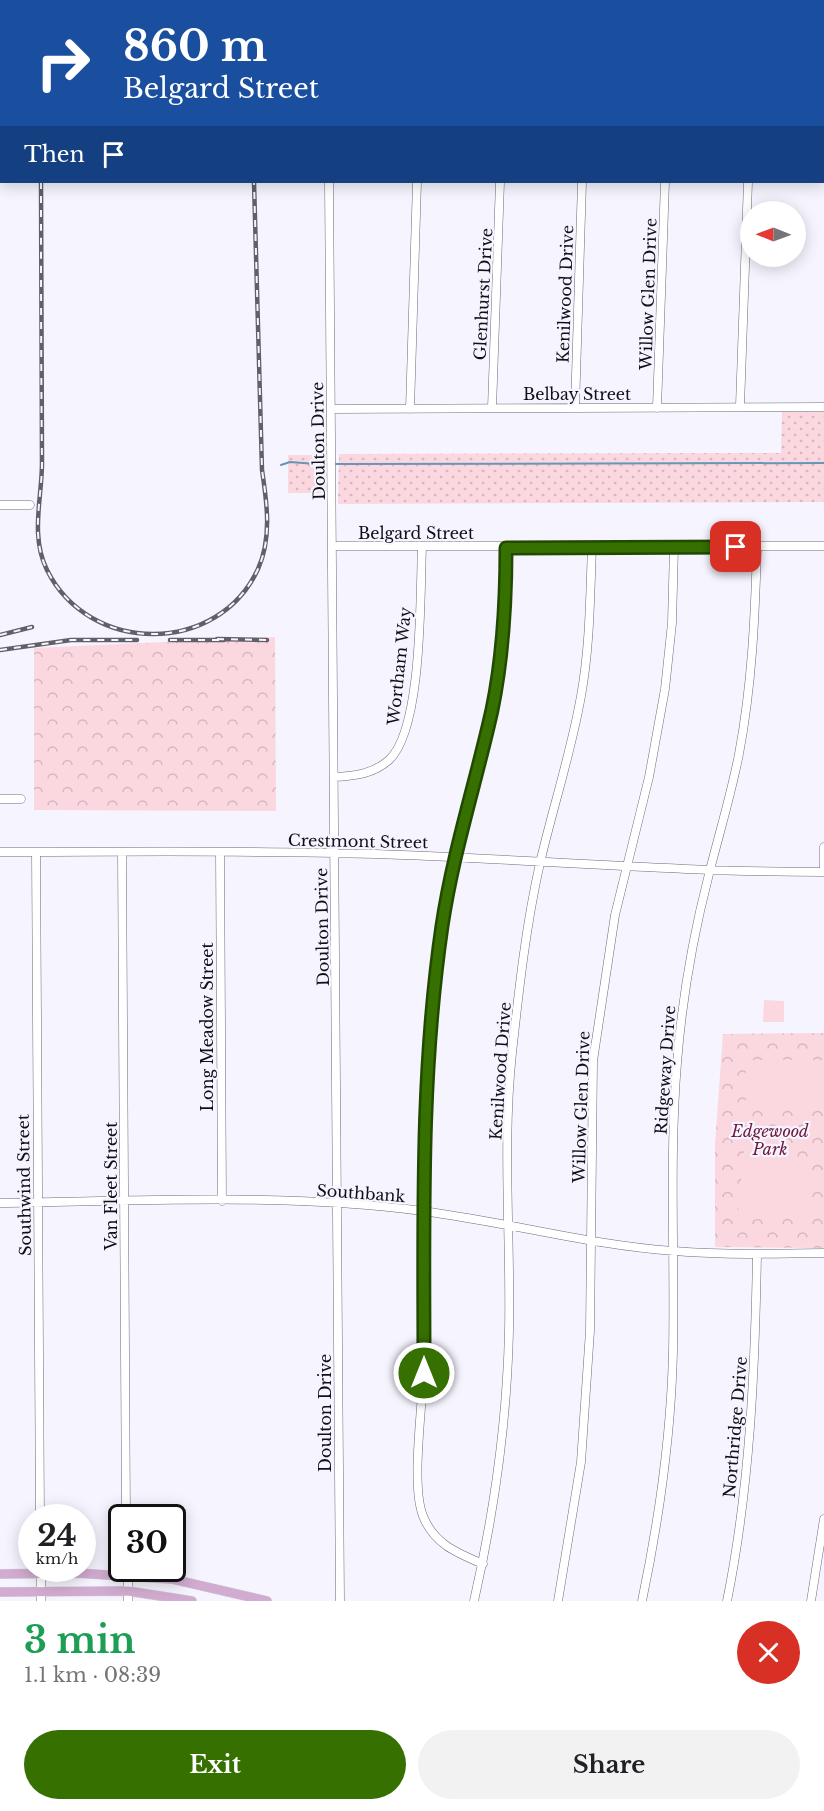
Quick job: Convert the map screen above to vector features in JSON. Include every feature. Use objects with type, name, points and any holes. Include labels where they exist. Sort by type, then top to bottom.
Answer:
[{"type":"main road","points":[[0,1574],[18,1573]]},
{"type":"main road","points":[[186,1582],[267,1601]]},
{"type":"main road","points":[[0,1592],[41,1596],[128,1596],[192,1601]]},
{"type":"street","name":"Doulton Drive","points":[[329,183],[340,1601]]},
{"type":"street","points":[[410,409],[417,183]]},
{"type":"street","name":"Glenhurst Drive","points":[[492,408],[500,183]]},
{"type":"street","name":"Kenilwood Drive","points":[[575,408],[582,183]]},
{"type":"street","name":"Willow Glen Drive","points":[[657,408],[665,183]]},
{"type":"street","points":[[740,406],[748,183]]},
{"type":"street","name":"Belbay Street","points":[[331,409],[824,407]]},
{"type":"street","points":[[0,505],[30,505]]},
{"type":"street","name":"Belgard Street","points":[[332,546],[506,548],[824,546]]},
{"type":"street","name":"Wortham Way","points":[[334,777],[356,776],[381,766],[391,759],[406,734],[414,682],[422,546]]},
{"type":"street","name":"Kenilwood Drive","points":[[474,1601],[483,1564],[503,1433],[509,1333],[512,1057],[521,972],[540,863],[565,771],[581,695],[590,621],[592,547]]},
{"type":"street","name":"Willow Glen Drive","points":[[558,1601],[581,1462],[590,1332],[593,1061],[606,970],[625,867],[649,777],[665,689],[672,624],[674,547]]},
{"type":"street","name":"Ridgeway Drive","points":[[642,1601],[653,1549],[673,1355],[676,1065],[685,991],[709,872],[732,783],[749,692],[757,547]]},
{"type":"street","points":[[483,1564],[452,1551],[434,1536],[423,1516],[418,1497],[424,1392],[423,1211],[427,1053],[434,982],[454,857],[485,740],[497,681],[504,620],[506,548]]},
{"type":"street","points":[[0,799],[21,799]]},
{"type":"street","points":[[824,847],[824,872]]},
{"type":"street","name":"Crestmont Street","points":[[0,852],[335,853],[454,857],[709,872],[824,872]]},
{"type":"street","name":"Southwind Street","points":[[36,852],[40,1504]]},
{"type":"street","name":"Long Meadow Street","points":[[220,852],[222,1201]]},
{"type":"street","name":"Van Fleet Street","points":[[122,853],[126,1504]]},
{"type":"street","name":"Southbank","points":[[0,1203],[222,1201],[338,1203],[423,1211],[591,1240],[674,1251],[757,1254],[824,1253]]},
{"type":"street","name":"Northridge Drive","points":[[727,1601],[745,1484],[755,1368],[757,1254]]},
{"type":"street","points":[[811,1601],[824,1519]]},
{"type":"green space","points":[[782,412],[824,412],[824,502],[338,504],[339,454],[781,453]]},
{"type":"green space","points":[[288,455],[325,455],[326,493],[288,493]]},
{"type":"green space","points":[[275,637],[276,811],[34,810],[34,648]]},
{"type":"green space","points":[[764,1000],[784,1001],[784,1022],[763,1022]]},
{"type":"green space","name":"Edgewood Park","points":[[824,1033],[824,1248],[715,1247],[715,1144],[723,1034]]},
{"type":"green space","points":[[746,1060],[824,1060],[824,1106],[746,1106]]},
{"type":"green space","points":[[745,1140],[777,1149],[809,1178],[810,1216],[743,1220],[738,1211]]},
{"type":"waterway","points":[[281,465],[290,462],[329,465]]},
{"type":"waterway","points":[[334,464],[824,463]]},
{"type":"railway","points":[[41,183],[42,476],[38,530],[42,557],[47,570],[66,598],[92,618],[122,630],[153,634],[185,630],[214,618],[239,598],[258,569],[265,545],[267,520],[262,470],[254,183]]},
{"type":"railway","points":[[0,635],[32,627]]},
{"type":"railway","points":[[217,639],[267,640]]},
{"type":"railway","points":[[0,650],[71,640],[137,640]]},
{"type":"railway","points":[[170,640],[224,640]]},
{"type":"route","points":[[424,1373],[423,1128],[434,982],[454,857],[485,740],[497,681],[504,620],[506,548],[736,547]]}]
